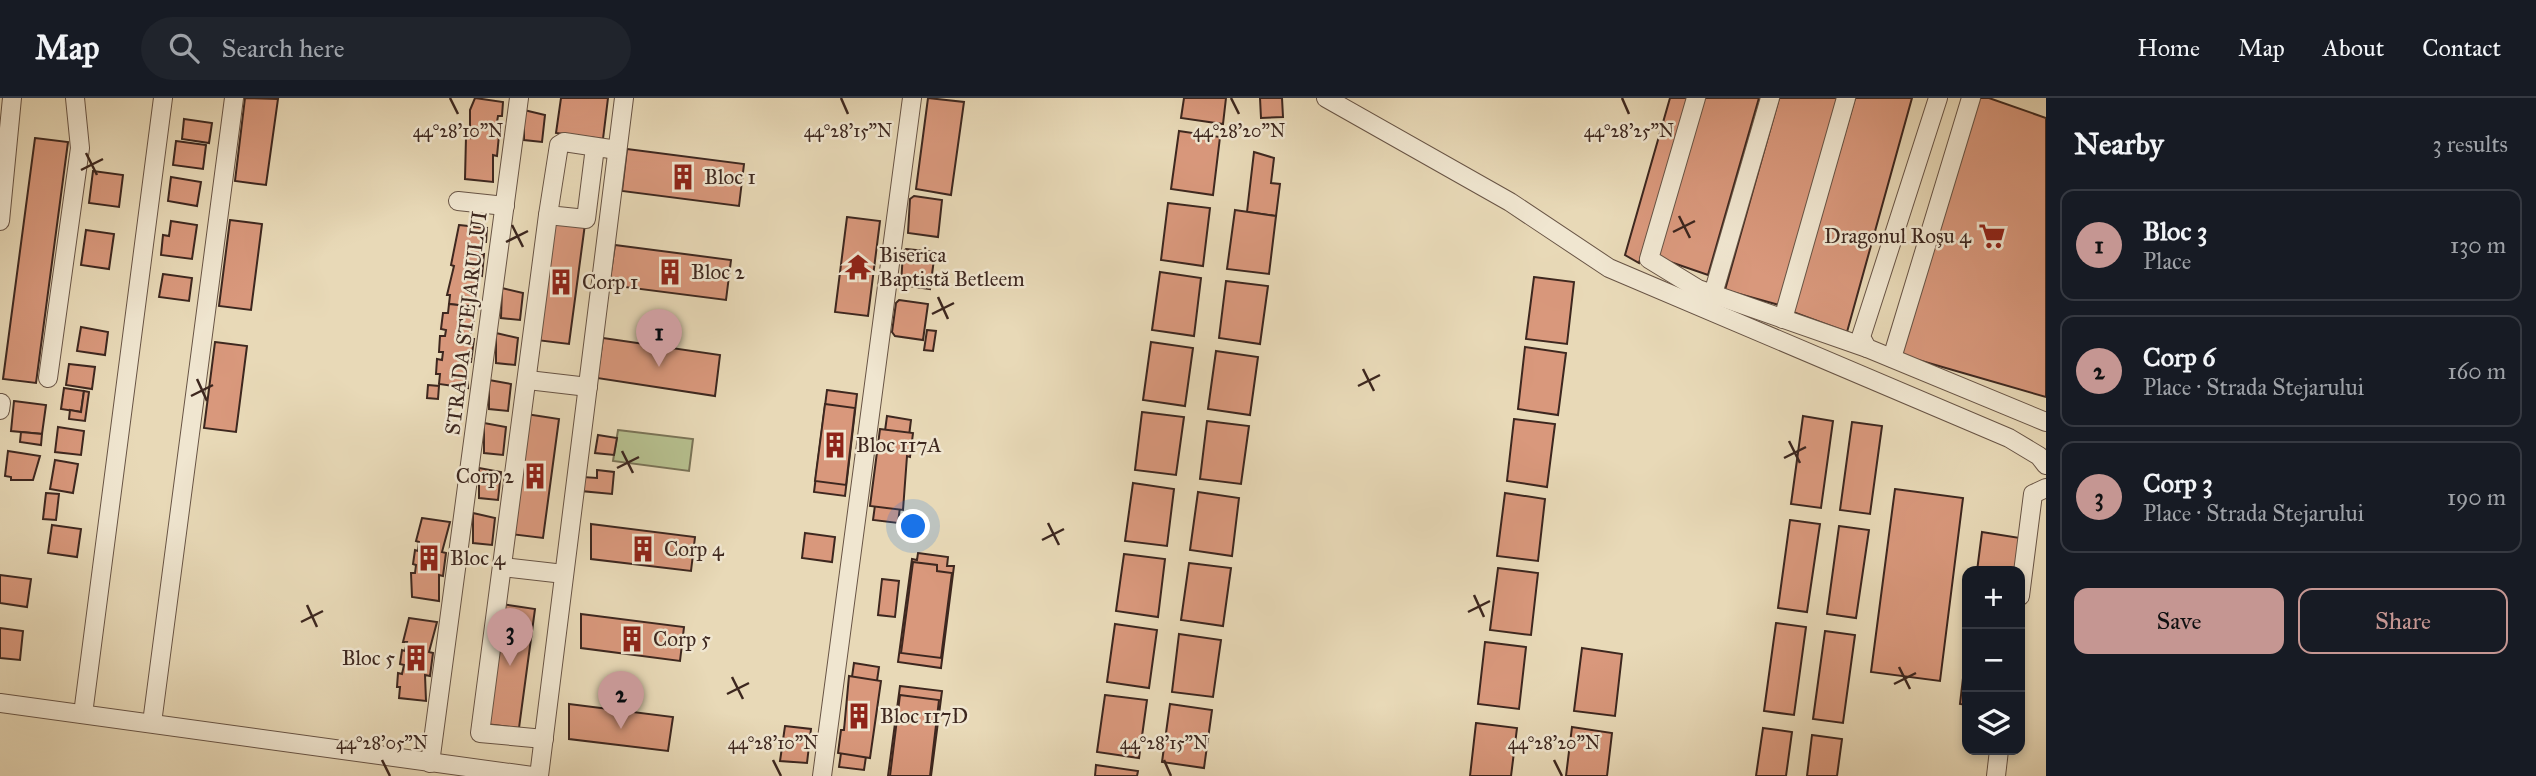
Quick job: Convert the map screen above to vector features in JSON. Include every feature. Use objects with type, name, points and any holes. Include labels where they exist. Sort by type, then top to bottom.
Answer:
[{"type":"street","points":[[0,221],[8,165],[3,148],[12,98]]},
{"type":"street","points":[[48,378],[80,148],[75,98]]},
{"type":"street","points":[[83,714],[163,98]]},
{"type":"street","points":[[152,723],[234,98]]},
{"type":"street","name":"STRADA STEJARULUI","points":[[430,762],[519,98]]},
{"type":"street","points":[[539,776],[624,98]]},
{"type":"street","points":[[822,776],[912,98]]},
{"type":"street","points":[[1326,98],[1510,202],[1609,268],[2009,438],[2039,456],[2046,465]]},
{"type":"street","points":[[1696,98],[1649,259],[1699,289],[1867,348],[2046,422]]},
{"type":"street","points":[[1713,294],[1770,98]]},
{"type":"street","points":[[1783,318],[1846,98]]},
{"type":"street","points":[[1867,348],[1861,337],[1938,98]]},
{"type":"street","points":[[1892,358],[1971,98]]},
{"type":"street","points":[[544,739],[480,733],[557,147],[564,142],[617,150]]},
{"type":"street","points":[[548,215],[586,219],[595,147]]},
{"type":"street","points":[[458,201],[505,206]]},
{"type":"street","points":[[528,380],[588,387]]},
{"type":"street","points":[[0,410],[1,403]]},
{"type":"street","points":[[2024,566],[2033,494],[2046,488]]},
{"type":"street","points":[[502,567],[564,575]]},
{"type":"street","points":[[0,703],[532,776]]},
{"type":"street","points":[[1996,776],[1998,755]]},
{"type":"green space","points":[[618,430],[693,439],[689,471],[613,461]]},
{"type":"building","points":[[245,98],[278,99],[266,185],[235,181]]},
{"type":"building","points":[[475,98],[503,102],[502,116],[498,116],[495,134],[499,135],[497,156],[493,155],[493,182],[465,179],[466,137],[470,138],[470,110]]},
{"type":"building","points":[[561,98],[608,98],[603,139],[556,133]]},
{"type":"building","points":[[928,98],[964,102],[951,195],[916,189]]},
{"type":"building","points":[[1184,98],[1226,98],[1223,124],[1181,118]]},
{"type":"building","points":[[1260,98],[1282,98],[1283,117],[1261,118]]},
{"type":"building","points":[[1670,98],[1688,98],[1639,263],[1625,255]]},
{"type":"building","points":[[1702,98],[1759,98],[1708,275],[1656,257]]},
{"type":"building","points":[[1779,98],[1838,98],[1779,305],[1725,290]]},
{"type":"building","points":[[1855,98],[1912,98],[1847,332],[1793,312]]},
{"type":"building","name":"Dragonul Roșu 4","points":[[1979,98],[1989,98],[2046,118],[2046,397],[1901,355]]},
{"type":"building","points":[[524,110],[545,115],[542,142],[524,140]]},
{"type":"building","points":[[184,119],[212,123],[209,143],[182,139]]},
{"type":"building","points":[[1179,131],[1220,137],[1213,195],[1171,189]]},
{"type":"building","points":[[35,138],[68,142],[36,383],[3,379]]},
{"type":"building","points":[[176,141],[206,145],[203,169],[173,165]]},
{"type":"building","name":"Bloc 1","points":[[627,149],[744,164],[739,206],[622,191]]},
{"type":"building","points":[[1254,152],[1274,158],[1271,183],[1280,184],[1276,216],[1247,212]]},
{"type":"building","points":[[93,171],[123,175],[119,207],[89,203]]},
{"type":"building","points":[[171,177],[201,182],[197,206],[168,201]]},
{"type":"building","points":[[914,196],[942,200],[938,237],[908,233],[910,199]]},
{"type":"building","points":[[1168,203],[1210,208],[1203,266],[1161,260]]},
{"type":"building","points":[[1235,210],[1276,216],[1269,274],[1227,269]]},
{"type":"building","name":"Biserica Baptistă Betleem","points":[[847,217],[880,221],[868,316],[835,312]]},
{"type":"building","points":[[230,220],[262,224],[251,310],[219,306]]},
{"type":"building","name":"Corp 1","points":[[552,220],[585,224],[569,344],[536,340]]},
{"type":"building","points":[[171,221],[197,225],[192,259],[161,255],[163,235],[169,236]]},
{"type":"building","points":[[459,225],[487,228],[486,242],[482,242],[480,254],[484,254],[482,276],[477,275],[477,307],[449,304],[450,295],[447,295]]},
{"type":"building","points":[[86,230],[114,234],[109,269],[81,265]]},
{"type":"building","name":"Bloc 2","points":[[615,245],[731,260],[726,300],[609,285]]},
{"type":"building","points":[[906,249],[935,252],[930,289],[901,285],[903,252]]},
{"type":"building","points":[[1160,272],[1201,278],[1194,336],[1152,330]]},
{"type":"building","points":[[163,274],[192,278],[189,301],[159,297]]},
{"type":"building","points":[[1534,277],[1574,282],[1567,344],[1526,339]]},
{"type":"building","points":[[1226,281],[1268,286],[1260,344],[1219,338]]},
{"type":"building","points":[[502,288],[523,293],[520,320],[501,318]]},
{"type":"building","points":[[899,300],[928,304],[923,340],[895,336],[892,332],[896,303]]},
{"type":"building","points":[[449,304],[477,307],[469,339],[474,339],[471,362],[466,362],[468,388],[439,384],[440,374],[436,374],[437,359],[442,360],[443,352],[439,352],[440,336],[445,336],[446,330],[441,329],[443,313],[448,313]]},
{"type":"building","points":[[81,327],[108,332],[105,355],[77,351]]},
{"type":"building","points":[[927,330],[936,331],[933,351],[924,350]]},
{"type":"building","points":[[496,333],[518,338],[515,365],[496,363]]},
{"type":"building","points":[[603,338],[720,355],[715,396],[597,378]]},
{"type":"building","points":[[215,342],[247,346],[236,432],[204,428]]},
{"type":"building","points":[[1151,342],[1193,348],[1185,406],[1143,400]]},
{"type":"building","points":[[1525,347],[1566,353],[1558,415],[1518,409]]},
{"type":"building","points":[[1216,351],[1258,357],[1250,415],[1208,409]]},
{"type":"building","points":[[69,364],[95,367],[92,389],[66,385]]},
{"type":"building","points":[[489,380],[511,384],[508,411],[489,409]]},
{"type":"building","points":[[428,385],[439,386],[438,399],[427,398]]},
{"type":"building","points":[[64,388],[84,391],[81,412],[61,409]]},
{"type":"building","name":"Bloc 117A","points":[[827,390],[857,394],[845,496],[814,492]]},
{"type":"building","points":[[84,391],[89,392],[85,421],[69,419],[70,410],[81,412]]},
{"type":"building","points":[[14,401],[46,405],[42,434],[11,431]]},
{"type":"building","name":"Bloc 117A","points":[[825,404],[855,408],[846,485],[815,481]]},
{"type":"building","points":[[1142,412],[1184,417],[1176,475],[1135,470]]},
{"type":"building","name":"Corp 2","points":[[526,414],[559,419],[543,538],[510,534]]},
{"type":"building","points":[[887,416],[911,420],[898,523],[873,520]]},
{"type":"building","points":[[1803,416],[1833,421],[1821,508],[1791,504]]},
{"type":"building","points":[[1514,419],[1555,424],[1547,487],[1507,481]]},
{"type":"building","points":[[1207,421],[1249,426],[1241,484],[1200,479]]},
{"type":"building","points":[[1852,422],[1882,426],[1870,514],[1840,510]]},
{"type":"building","points":[[484,423],[506,427],[503,455],[484,453]]},
{"type":"building","points":[[58,427],[84,431],[81,455],[55,452]]},
{"type":"building","points":[[880,429],[913,433],[910,457],[907,456],[903,510],[870,506]]},
{"type":"building","points":[[21,432],[42,434],[41,445],[20,442]]},
{"type":"building","points":[[598,435],[617,438],[614,455],[595,453]]},
{"type":"building","points":[[8,451],[40,456],[33,480],[11,480],[11,477],[5,476]]},
{"type":"building","points":[[55,460],[78,464],[73,493],[50,489]]},
{"type":"building","points":[[479,468],[501,472],[498,500],[479,498]]},
{"type":"building","points":[[597,470],[614,472],[612,494],[581,491],[583,477],[597,478]]},
{"type":"building","points":[[1133,483],[1174,489],[1167,546],[1125,541]]},
{"type":"building","points":[[1895,489],[1963,498],[1940,681],[1871,672]]},
{"type":"building","points":[[1198,492],[1239,498],[1232,556],[1190,550]]},
{"type":"building","points":[[46,493],[59,494],[56,520],[43,519]]},
{"type":"building","points":[[1505,493],[1545,499],[1538,561],[1497,556]]},
{"type":"building","points":[[473,513],[495,518],[492,545],[473,543]]},
{"type":"building","name":"Bloc 4","points":[[422,518],[450,522],[442,552],[446,553],[443,576],[439,575],[439,601],[412,597],[411,573],[415,573],[416,565],[413,564],[415,550],[418,551],[419,542],[416,541]]},
{"type":"building","points":[[1790,520],[1820,524],[1807,612],[1778,608]]},
{"type":"building","name":"Corp 4","points":[[591,524],[695,537],[691,571],[591,559]]},
{"type":"building","points":[[52,525],[81,529],[77,557],[48,553]]},
{"type":"building","points":[[1839,526],[1869,530],[1856,618],[1827,614]]},
{"type":"building","points":[[1982,532],[2020,538],[2017,566],[1978,566]]},
{"type":"building","points":[[805,533],[835,537],[832,562],[802,558]]},
{"type":"building","points":[[918,553],[948,557],[947,566],[954,566],[941,668],[898,662],[912,559],[917,560]]},
{"type":"building","points":[[1124,554],[1165,559],[1158,617],[1116,611]]},
{"type":"building","points":[[913,562],[937,565],[937,571],[952,573],[941,658],[901,653]]},
{"type":"building","points":[[1189,563],[1231,568],[1223,626],[1181,620]]},
{"type":"building","points":[[1498,568],[1538,573],[1531,635],[1490,630]]},
{"type":"building","points":[[0,575],[31,579],[27,607],[0,603]]},
{"type":"building","points":[[882,579],[899,581],[895,617],[878,615]]},
{"type":"building","points":[[502,604],[535,609],[519,728],[486,724]]},
{"type":"building","name":"Corp 5","points":[[581,614],[684,627],[680,661],[581,648]]},
{"type":"building","name":"Bloc 5","points":[[409,618],[437,622],[429,652],[433,653],[430,676],[425,675],[426,701],[399,698],[398,673],[402,674],[404,665],[400,664],[402,650],[405,651],[407,642],[403,642]]},
{"type":"building","points":[[1776,623],[1806,627],[1794,715],[1764,711]]},
{"type":"building","points":[[1115,624],[1157,630],[1149,688],[1107,682]]},
{"type":"building","points":[[0,628],[23,631],[20,660],[0,658]]},
{"type":"building","points":[[1825,631],[1855,635],[1843,723],[1813,719]]},
{"type":"building","points":[[1179,634],[1221,640],[1213,697],[1172,692]]},
{"type":"building","points":[[1485,642],[1526,647],[1519,709],[1478,704]]},
{"type":"building","points":[[1582,648],[1622,654],[1615,716],[1574,711]]},
{"type":"building","name":"Bloc 117D","points":[[854,663],[879,667],[864,770],[839,767]]},
{"type":"building","name":"Bloc 117D","points":[[849,676],[881,681],[870,758],[838,753],[841,730],[844,730]]},
{"type":"building","points":[[900,686],[942,691],[931,776],[888,776]]},
{"type":"building","points":[[900,695],[939,700],[930,776],[890,776]]},
{"type":"building","points":[[1105,695],[1147,700],[1139,758],[1097,752]]},
{"type":"building","points":[[569,704],[673,717],[668,751],[569,739]]},
{"type":"building","points":[[1170,704],[1212,710],[1204,768],[1162,762]]},
{"type":"building","points":[[1476,723],[1517,728],[1511,776],[1470,776]]},
{"type":"building","points":[[785,726],[811,729],[807,763],[780,761]]},
{"type":"building","points":[[1572,727],[1612,733],[1607,776],[1566,776]]},
{"type":"building","points":[[1763,728],[1792,732],[1786,776],[1756,776]]},
{"type":"building","points":[[1812,735],[1842,739],[1837,776],[1807,776]]},
{"type":"building","points":[[1096,765],[1138,771],[1137,776],[1095,776]]},
{"type":"place","name":"Bloc 1","points":[[683,177]]},
{"type":"place","name":"Dragonul Roșu 4","points":[[1992,236]]},
{"type":"place","name":"Biserica Baptistă Betleem","points":[[858,267]]},
{"type":"place","name":"Bloc 2","points":[[670,272]]},
{"type":"place","name":"Corp 1","points":[[561,282]]},
{"type":"place","name":"Bloc 3","points":[[659,367]]},
{"type":"place","name":"Bloc 117A","points":[[835,445]]},
{"type":"place","name":"Corp 2","points":[[535,476]]},
{"type":"place","name":"Corp 4","points":[[643,549]]},
{"type":"place","name":"Bloc 4","points":[[429,558]]},
{"type":"place","name":"Corp 5","points":[[632,639]]},
{"type":"place","name":"Bloc 5","points":[[416,658]]},
{"type":"place","name":"Corp 3","points":[[510,666]]},
{"type":"place","name":"Bloc 117D","points":[[859,716]]},
{"type":"place","name":"Corp 6","points":[[621,729]]}]
